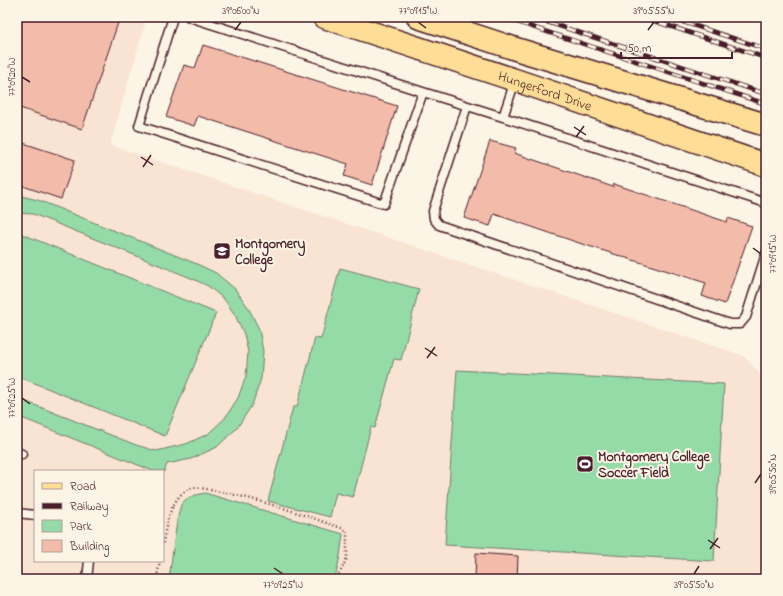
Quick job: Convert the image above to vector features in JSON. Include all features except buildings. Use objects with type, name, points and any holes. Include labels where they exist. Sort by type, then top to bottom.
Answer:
[{"type":"main road","name":"Hungerford Drive","points":[[324,17],[766,165]]},
{"type":"main road","name":"Hungerford Drive","points":[[418,17],[766,125]]},
{"type":"main road","points":[[515,80],[524,51]]},
{"type":"lane","points":[[173,17],[139,126],[384,204],[423,92]]},
{"type":"lane","points":[[189,17],[766,203]]},
{"type":"lane","points":[[503,117],[515,80]]},
{"type":"lane","points":[[467,106],[433,211],[434,219],[439,225],[730,324],[740,324],[746,317],[766,254]]},
{"type":"lane","points":[[17,513],[34,515]]},
{"type":"lane","points":[[87,579],[89,562]]},
{"type":"path","points":[[164,538],[167,522],[175,502],[185,492],[192,488],[208,489],[238,495],[347,530],[347,558],[337,579]]},
{"type":"path","points":[[160,562],[157,576],[162,578],[161,579]]},
{"type":"shaded area","name":"Montgomery College","points":[[17,17],[147,17],[110,145],[744,356],[766,381],[766,579],[17,579]]},
{"type":"green space","points":[[17,195],[38,200],[197,264],[216,273],[235,289],[248,307],[259,329],[263,351],[261,379],[252,405],[237,428],[217,447],[191,459],[167,464],[164,472],[164,470],[151,470],[17,416],[17,398],[136,445],[156,451],[186,444],[208,434],[225,418],[238,398],[246,376],[248,352],[244,334],[235,315],[224,299],[208,286],[33,214],[17,213]]},
{"type":"green space","points":[[17,232],[216,313],[165,436],[17,376]]},
{"type":"green space","points":[[340,268],[419,289],[401,360],[394,359],[375,428],[371,427],[353,497],[336,493],[330,517],[268,501],[293,407],[297,407],[315,338],[321,339]]},
{"type":"green space","name":"Montgomery College Soccer Field","points":[[457,370],[724,384],[714,561],[445,545]]},
{"type":"green space","points":[[205,493],[343,534],[335,579],[169,579],[176,527],[182,503],[190,497]]},
{"type":"railway","points":[[502,17],[766,104]]},
{"type":"railway","points":[[532,17],[766,94]]},
{"type":"railway","points":[[642,17],[766,58]]},
{"type":"railway","points":[[668,17],[766,49]]},
{"type":"place","name":"Montgomery College","points":[[222,251]]},
{"type":"place","name":"Montgomery College Soccer Field","points":[[585,464]]}]
